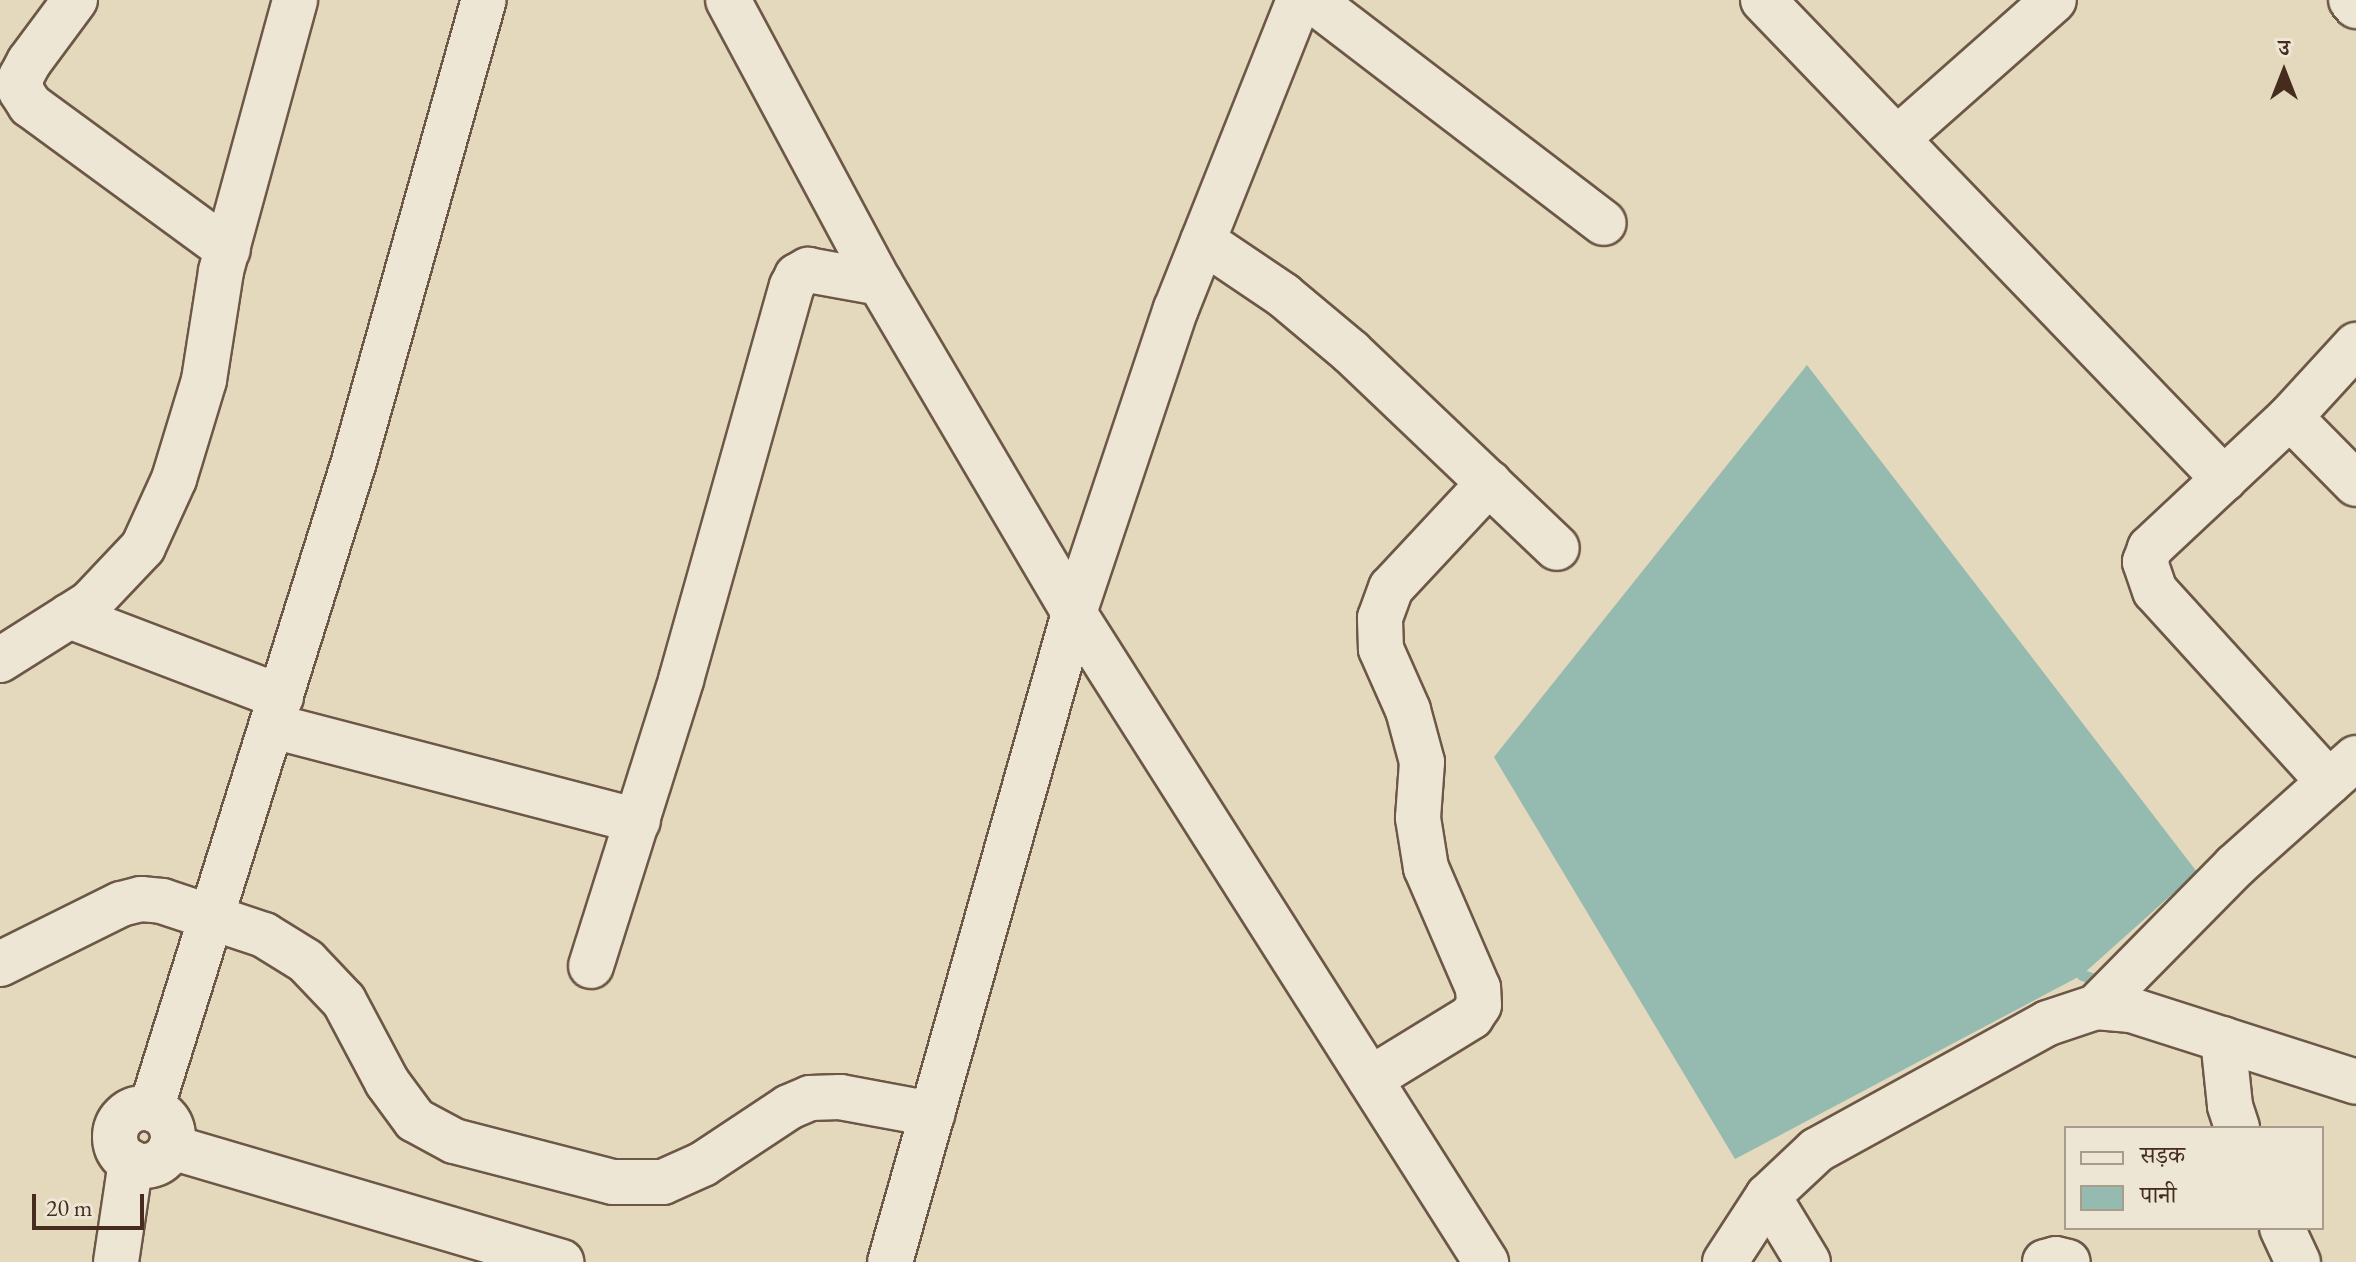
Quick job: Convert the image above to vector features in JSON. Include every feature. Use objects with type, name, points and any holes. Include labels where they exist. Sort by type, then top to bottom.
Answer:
[{"type":"street","points":[[75,0],[29,62],[21,77],[21,91],[30,105],[228,250]]},
{"type":"street","points":[[0,660],[90,603],[143,547],[174,479],[204,380],[221,271],[295,0]]},
{"type":"street","points":[[151,1109],[353,465],[484,0]]},
{"type":"street","points":[[728,0],[880,283],[1074,613],[1486,1262]]},
{"type":"street","points":[[890,1262],[1074,613],[1203,241],[1299,0]]},
{"type":"street","points":[[1312,0],[1604,223]]},
{"type":"street","points":[[2351,0],[2356,6]]},
{"type":"street","points":[[1898,138],[2043,3]]},
{"type":"street","points":[[1785,7],[1898,138],[2224,479]]},
{"type":"street","points":[[1203,241],[1283,295],[1351,352],[1557,548]]},
{"type":"street","points":[[591,966],[638,821],[792,286],[797,276],[808,270],[880,283]]},
{"type":"street","points":[[1725,1262],[1768,1196],[1817,1150],[2110,992],[2235,866],[2342,770],[2155,591],[2147,577],[2145,562],[2150,548],[2290,417],[2356,345]]},
{"type":"street","points":[[2290,417],[2356,484]]},
{"type":"street","points":[[1370,1079],[1471,1017],[1479,1005],[1478,988],[1426,868],[1418,818],[1422,762],[1408,710],[1381,649],[1380,618],[1391,588],[1489,483]]},
{"type":"street","points":[[69,616],[277,712],[638,821]]},
{"type":"street","points":[[0,964],[121,904],[141,899],[264,935],[306,961],[344,1001],[387,1082],[415,1120],[454,1141],[613,1182],[663,1182],[703,1164],[789,1107],[810,1098],[840,1097],[932,1114]]},
{"type":"street","points":[[2110,992],[2131,1010],[2356,1082]]},
{"type":"street","points":[[2223,1039],[2230,1106],[2236,1126]]},
{"type":"street","points":[[151,1109],[167,1119],[172,1128],[171,1147],[159,1162],[149,1165],[131,1162],[123,1157],[115,1141],[118,1123],[131,1110],[151,1109]]},
{"type":"street","points":[[171,1147],[561,1262]]},
{"type":"street","points":[[116,1262],[131,1162]]},
{"type":"street","points":[[1768,1196],[1808,1262]]},
{"type":"street","points":[[2283,1230],[2298,1262]]},
{"type":"street","points":[[2045,1262],[2056,1259],[2068,1262]]},
{"type":"water","points":[[1807,365],[2197,872],[2082,975],[1735,1159],[1494,757]]},
{"type":"waterway","points":[[2082,975],[2106,983]]}]
